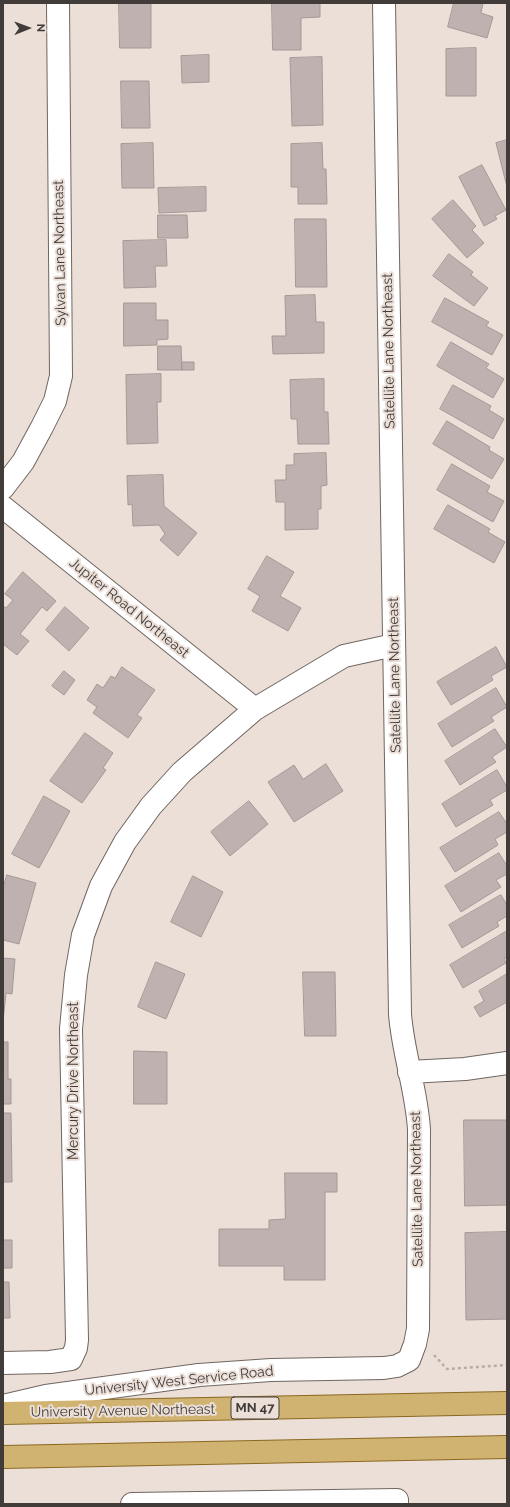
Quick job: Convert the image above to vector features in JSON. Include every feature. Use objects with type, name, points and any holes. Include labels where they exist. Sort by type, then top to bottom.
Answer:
[{"type":"main road","name":"University Avenue Northeast","points":[[3,1413],[507,1403]]},
{"type":"main road","points":[[3,1457],[507,1447]]},
{"type":"street","name":"Sylvan Lane Northeast","points":[[3,488],[23,462],[42,427],[55,401],[61,376],[58,3]]},
{"type":"street","name":"Satellite Lane Northeast","points":[[384,3],[400,1014],[401,1036],[418,1109],[419,1130],[418,1329],[415,1344]]},
{"type":"street","name":"Jupiter Road Northeast","points":[[3,508],[255,709]]},
{"type":"street","name":"Mercury Drive Northeast","points":[[3,1363],[50,1362],[71,1359],[76,1348],[71,1029],[76,975],[84,935],[101,886],[125,842],[150,806],[182,772],[255,709],[344,656],[394,645]]},
{"type":"street","points":[[409,1072],[465,1069],[507,1063]]},
{"type":"street","name":"University West Service Road","points":[[3,1406],[46,1396],[199,1375],[271,1370],[384,1368],[397,1366],[409,1360],[415,1344]]},
{"type":"street","points":[[132,1504],[397,1502]]},
{"type":"path","points":[[447,1369],[507,1365]]},
{"type":"building","points":[[119,3],[151,3],[151,48],[120,48]]},
{"type":"building","points":[[272,3],[320,3],[320,17],[301,18],[301,50],[273,50]]},
{"type":"building","points":[[454,3],[483,3],[481,13],[493,17],[487,38],[448,27]]},
{"type":"building","points":[[476,48],[476,96],[446,96],[446,49]]},
{"type":"building","points":[[209,55],[209,82],[182,83],[181,56]]},
{"type":"building","points":[[322,57],[323,125],[292,126],[290,58]]},
{"type":"building","points":[[121,81],[149,81],[150,128],[122,128]]},
{"type":"building","points":[[507,140],[507,187],[496,143]]},
{"type":"building","points":[[153,143],[154,188],[122,188],[121,144]]},
{"type":"building","points":[[322,143],[323,169],[326,169],[327,204],[298,204],[298,187],[291,187],[291,144]]},
{"type":"building","points":[[482,165],[506,210],[495,216],[497,219],[484,226],[459,177]]},
{"type":"building","points":[[206,187],[206,211],[159,213],[158,188]]},
{"type":"building","points":[[453,200],[476,226],[472,230],[484,243],[467,258],[432,219]]},
{"type":"building","points":[[158,215],[187,215],[188,238],[158,238]]},
{"type":"building","points":[[295,219],[326,219],[327,287],[296,287]]},
{"type":"building","points":[[166,240],[167,266],[155,266],[156,287],[124,288],[123,241]]},
{"type":"building","points":[[449,254],[473,272],[471,275],[488,288],[474,306],[433,276]]},
{"type":"building","points":[[315,295],[316,322],[324,322],[324,353],[273,354],[272,336],[286,336],[285,296]]},
{"type":"building","points":[[445,298],[489,322],[486,326],[503,335],[492,355],[432,322]]},
{"type":"building","points":[[124,303],[156,303],[156,320],[168,320],[168,339],[157,340],[157,345],[124,346]]},
{"type":"building","points":[[451,342],[489,364],[486,368],[504,379],[493,398],[437,366]]},
{"type":"building","points":[[158,346],[181,346],[182,370],[158,370]]},
{"type":"building","points":[[182,362],[194,362],[194,370],[182,370]]},
{"type":"building","points":[[161,374],[161,402],[157,402],[158,443],[127,444],[126,375]]},
{"type":"building","points":[[324,379],[324,412],[328,412],[329,444],[298,444],[297,419],[291,419],[290,380]]},
{"type":"building","points":[[453,385],[491,406],[489,410],[504,419],[493,439],[440,409]]},
{"type":"building","points":[[447,421],[490,447],[489,450],[504,459],[492,479],[433,444]]},
{"type":"building","points":[[326,453],[327,485],[321,486],[321,509],[318,509],[318,529],[285,530],[285,502],[276,502],[275,480],[286,480],[286,465],[294,465],[294,454]]},
{"type":"building","points":[[452,464],[490,486],[487,492],[504,501],[493,522],[437,490]]},
{"type":"building","points":[[163,475],[164,506],[197,533],[178,556],[160,540],[165,534],[159,525],[133,526],[132,504],[128,505],[127,476]]},
{"type":"building","points":[[448,505],[490,529],[488,532],[505,542],[494,563],[434,529]]},
{"type":"building","points":[[267,556],[294,572],[280,596],[301,608],[288,631],[252,611],[260,596],[248,589]]},
{"type":"building","points":[[23,572],[56,601],[47,611],[42,607],[20,634],[29,641],[17,655],[3,644],[3,606],[6,608],[13,600],[5,594]]},
{"type":"building","points":[[65,607],[89,628],[69,651],[46,630]]},
{"type":"building","points":[[496,647],[507,667],[491,676],[493,680],[451,705],[437,682]]},
{"type":"building","points":[[122,667],[155,690],[137,715],[142,718],[128,738],[93,713],[97,707],[87,700],[97,684],[103,688],[111,676],[115,678]]},
{"type":"building","points":[[64,671],[75,680],[64,695],[52,686]]},
{"type":"building","points":[[496,688],[507,707],[491,717],[494,721],[452,747],[438,724]]},
{"type":"building","points":[[495,729],[507,747],[492,757],[496,762],[460,785],[445,761]]},
{"type":"building","points":[[85,733],[113,753],[103,768],[106,770],[82,803],[50,781]]},
{"type":"building","points":[[326,764],[343,791],[294,822],[268,782],[294,765],[303,779]]},
{"type":"building","points":[[497,770],[507,787],[507,790],[490,800],[493,805],[456,827],[442,804]]},
{"type":"building","points":[[44,796],[70,811],[39,868],[12,854]]},
{"type":"building","points":[[249,801],[268,824],[230,856],[211,832]]},
{"type":"building","points":[[499,812],[507,824],[507,832],[495,839],[498,845],[455,872],[440,848]]},
{"type":"building","points":[[499,853],[507,866],[507,874],[496,880],[501,887],[461,912],[445,886]]},
{"type":"building","points":[[7,875],[36,883],[19,944],[3,940],[3,889]]},
{"type":"building","points":[[193,876],[223,892],[201,937],[171,922]]},
{"type":"building","points":[[501,895],[507,905],[507,916],[497,922],[499,926],[462,948],[449,925]]},
{"type":"building","points":[[507,931],[507,957],[504,959],[506,963],[463,988],[450,965]]},
{"type":"building","points":[[3,958],[15,959],[12,994],[6,993],[3,1021]]},
{"type":"building","points":[[156,962],[185,974],[166,1019],[138,1007]]},
{"type":"building","points":[[303,972],[335,972],[336,1036],[305,1036]]},
{"type":"building","points":[[507,974],[507,1002],[480,1017],[474,1007],[484,1001],[479,991]]},
{"type":"building","points":[[3,1042],[8,1042],[8,1079],[11,1079],[11,1104],[3,1104]]},
{"type":"building","points":[[134,1051],[167,1052],[167,1104],[134,1104]]},
{"type":"building","points":[[3,1113],[11,1113],[12,1182],[3,1182]]},
{"type":"building","points":[[464,1120],[507,1120],[507,1205],[465,1206]]},
{"type":"building","points":[[285,1173],[337,1173],[337,1192],[325,1192],[325,1280],[284,1280],[284,1266],[219,1266],[219,1229],[269,1229],[269,1220],[285,1219]]},
{"type":"building","points":[[507,1232],[507,1319],[466,1320],[465,1233]]},
{"type":"building","points":[[3,1240],[12,1240],[12,1268],[3,1268]]},
{"type":"building","points":[[3,1282],[9,1282],[10,1318],[3,1318]]}]
